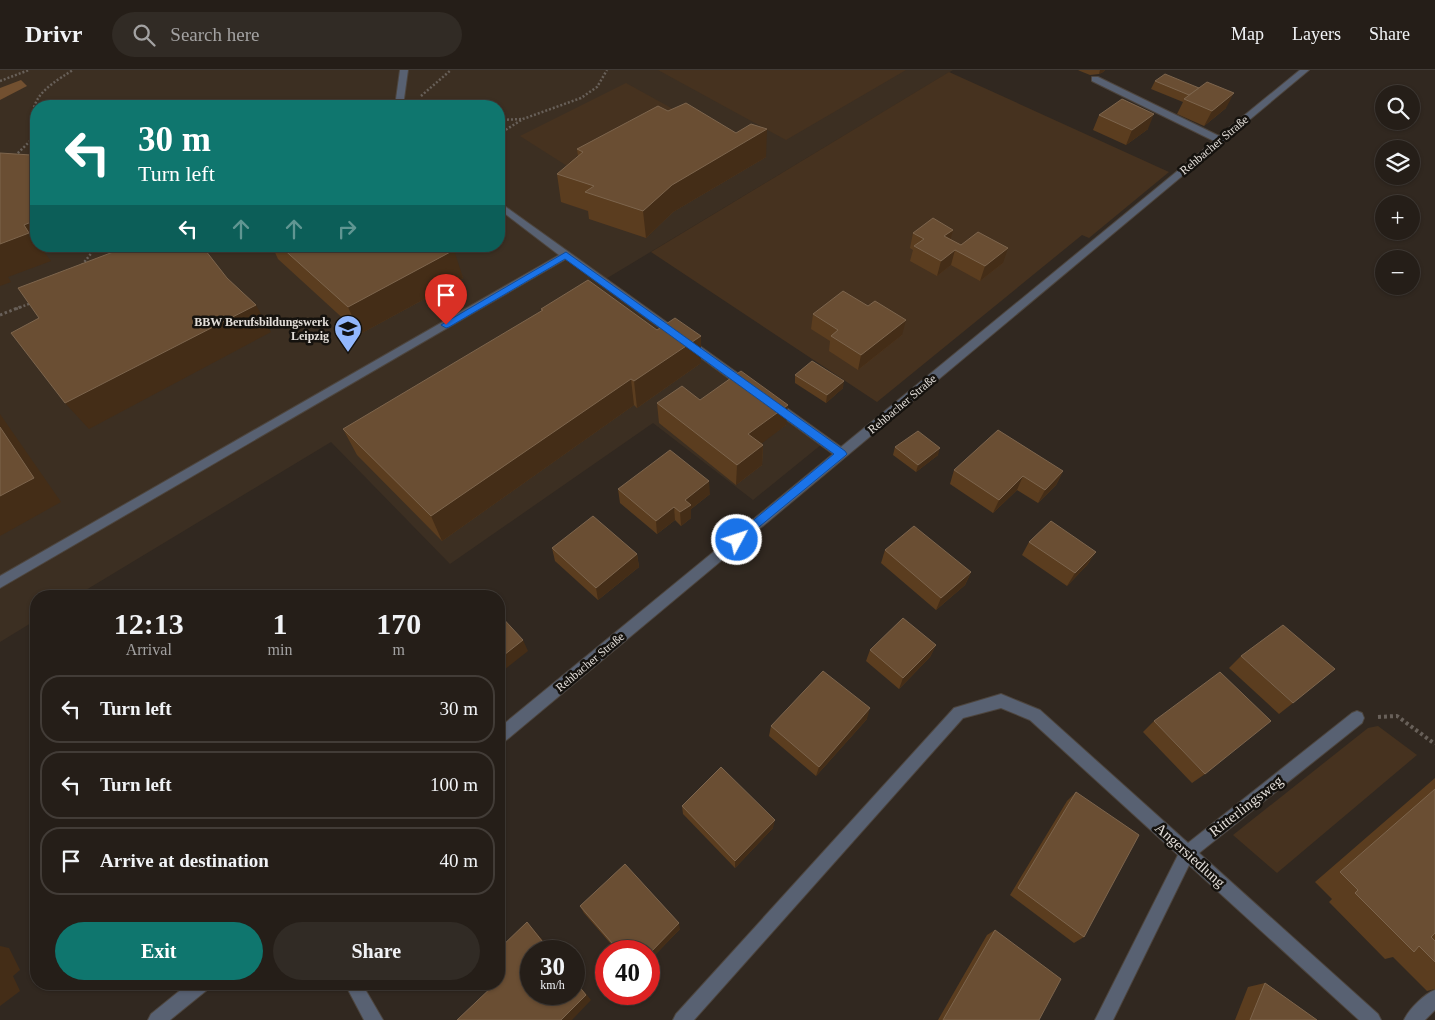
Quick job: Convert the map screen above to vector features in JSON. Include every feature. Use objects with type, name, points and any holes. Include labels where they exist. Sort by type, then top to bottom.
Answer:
[{"type":"street","points":[[401,100],[404,70]]},
{"type":"street","name":"Rehbacher Straße","points":[[505,732],[1305,70]]},
{"type":"street","points":[[1095,79],[1220,140]]},
{"type":"street","points":[[505,209],[566,255],[842,454]]},
{"type":"street","points":[[0,583],[566,255]]},
{"type":"street","name":"Angersiedlung","points":[[682,1020],[959,713],[1001,701],[1035,715],[1372,1020]]},
{"type":"street","name":"Ritterlingsweg","points":[[1104,1020],[1187,853],[1357,718]]},
{"type":"street","points":[[157,1020],[193,990]]},
{"type":"street","points":[[356,990],[374,1020]]},
{"type":"street","points":[[1413,1020],[1435,998]]},
{"type":"path","points":[[0,80],[29,70]]},
{"type":"path","points":[[36,100],[42,91],[73,70]]},
{"type":"path","points":[[416,100],[451,70]]},
{"type":"path","points":[[505,130],[523,119],[581,98],[597,87],[608,70]]},
{"type":"path","points":[[505,120],[523,119]]},
{"type":"path","points":[[13,158],[30,141]]},
{"type":"path","points":[[80,268],[92,252]]},
{"type":"path","points":[[0,315],[35,301]]},
{"type":"path","points":[[1357,718],[1397,716],[1435,744]]},
{"type":"shaded area","name":"BBW Berufsbildungswerk Leipzig","points":[[0,70],[953,70],[599,283],[822,444],[753,500],[653,423],[450,564],[331,442],[86,590],[30,590],[30,624],[0,642]]},
{"type":"shaded area","points":[[658,70],[906,70],[786,140]]},
{"type":"shaded area","points":[[949,72],[1169,172],[1089,238],[1082,235],[877,402],[651,252]]},
{"type":"shaded area","points":[[21,80],[27,86],[0,100],[0,88]]},
{"type":"shaded area","points":[[626,83],[682,114],[575,171],[520,136]]},
{"type":"shaded area","points":[[1378,726],[1417,755],[1277,873],[1233,835],[1368,728]]},
{"type":"building","points":[[1165,74],[1199,88],[1189,95],[1155,81]]},
{"type":"building","points":[[1207,82],[1234,93],[1212,111],[1184,99]]},
{"type":"building","points":[[1122,99],[1154,114],[1132,130],[1099,115]]},
{"type":"building","points":[[686,103],[736,133],[751,124],[767,129],[672,185],[643,211],[585,192],[594,186],[557,174],[583,152],[577,149],[658,106],[668,111]]},
{"type":"building","points":[[0,153],[30,155],[30,222],[24,225],[29,233],[0,244]]},
{"type":"building","points":[[933,218],[953,230],[944,236],[961,245],[978,232],[1008,248],[985,266],[955,250],[941,261],[914,246],[924,239],[913,233]]},
{"type":"building","points":[[113,252],[207,252],[227,278],[256,305],[65,403],[11,333],[39,318],[18,288]]},
{"type":"building","points":[[287,252],[450,252],[348,307]]},
{"type":"building","points":[[588,280],[657,330],[675,318],[701,336],[634,381],[631,379],[431,516],[343,429],[543,310],[541,309]]},
{"type":"building","points":[[843,291],[868,306],[875,301],[906,320],[861,355],[831,336],[838,330],[813,314]]},
{"type":"building","points":[[812,361],[844,381],[827,395],[795,375]]},
{"type":"building","points":[[741,371],[788,405],[748,434],[763,445],[737,465],[657,403],[682,386],[700,400]]},
{"type":"building","points":[[0,427],[34,478],[0,496]]},
{"type":"building","points":[[998,430],[1063,471],[1045,490],[1023,476],[999,500],[954,470]]},
{"type":"building","points":[[918,431],[940,448],[918,465],[895,447]]},
{"type":"building","points":[[670,450],[709,481],[685,500],[691,505],[680,512],[674,507],[656,521],[618,489]]},
{"type":"building","points":[[593,516],[637,554],[596,588],[552,548]]},
{"type":"building","points":[[1051,521],[1096,552],[1075,573],[1029,542]]},
{"type":"building","points":[[914,526],[971,572],[941,598],[885,550]]},
{"type":"building","points":[[903,618],[936,645],[903,678],[870,650]]},
{"type":"building","points":[[505,620],[523,640],[505,654]]},
{"type":"building","points":[[1283,625],[1335,669],[1293,703],[1241,656]]},
{"type":"building","points":[[823,671],[870,708],[819,767],[771,726]]},
{"type":"building","points":[[1220,672],[1271,721],[1205,774],[1154,721]]},
{"type":"building","points":[[721,767],[775,820],[735,861],[682,806]]},
{"type":"building","points":[[1435,789],[1435,933],[1431,937],[1435,941],[1435,962],[1419,946],[1414,952],[1355,893],[1358,890],[1340,872]]},
{"type":"building","points":[[1076,792],[1139,835],[1084,937],[1018,888]]},
{"type":"building","points":[[625,864],[679,923],[660,943],[660,940],[609,940],[580,906]]},
{"type":"building","points":[[527,922],[541,940],[520,940],[520,1005],[576,1005],[561,1020],[457,1020],[489,990],[505,990],[505,943]]},
{"type":"building","points":[[995,930],[1061,979],[1039,1020],[943,1020]]},
{"type":"building","points":[[1265,983],[1317,1020],[1250,1020]]},
{"type":"place","name":"BBW Berufsbildungswerk Leipzig","points":[[348,353]]},
{"type":"route","points":[[446,325],[566,255],[842,454],[737,540]]}]
